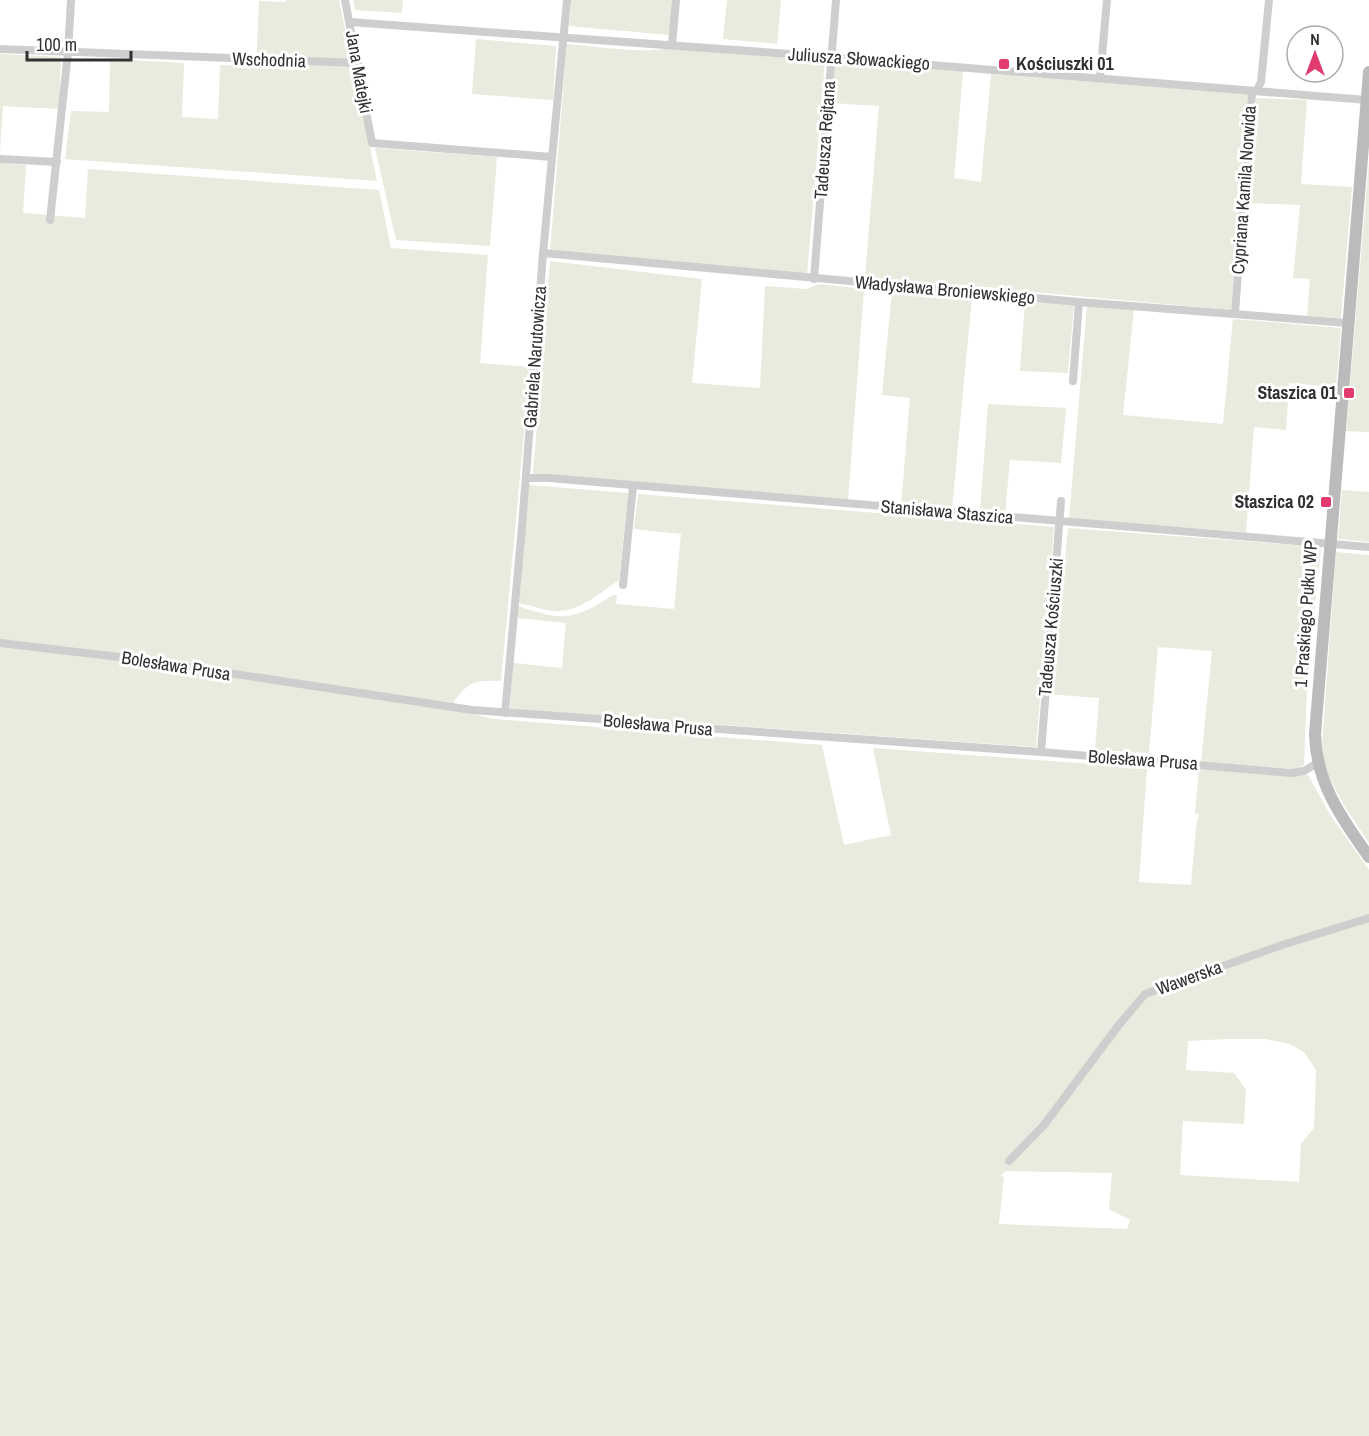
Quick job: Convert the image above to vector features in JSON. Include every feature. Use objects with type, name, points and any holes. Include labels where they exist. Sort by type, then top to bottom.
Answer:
[{"type":"street","points":[[50,220],[68,52],[71,0]]},
{"type":"street","name":"Jana Matejki","points":[[345,0],[370,138],[374,144],[552,158]]},
{"type":"street","name":"Gabriela Narutowicza","points":[[505,713],[543,254],[567,0]]},
{"type":"street","points":[[672,45],[676,0]]},
{"type":"street","name":"Tadeusza Rejtana","points":[[814,279],[836,0]]},
{"type":"street","points":[[1101,78],[1107,0]]},
{"type":"street","name":"Cypriana Kamila Norwida","points":[[1235,313],[1252,93],[1262,82],[1269,0]]},
{"type":"street","name":"Juliusza Słowackiego","points":[[350,22],[1257,90],[1368,96]]},
{"type":"street","name":"Wschodnia","points":[[0,49],[358,63]]},
{"type":"street","name":"1 Praskiego Pułku WP","points":[[1369,72],[1315,717],[1317,763],[1324,785],[1335,808],[1369,857]]},
{"type":"street","points":[[0,159],[57,162]]},
{"type":"street","name":"Władysława Broniewskiego","points":[[543,254],[1079,302],[1348,323]]},
{"type":"street","points":[[1073,381],[1079,302]]},
{"type":"street","name":"Stanisława Staszica","points":[[526,478],[1369,547]]},
{"type":"street","points":[[623,585],[633,486]]},
{"type":"street","name":"Tadeusza Kościuszki","points":[[1041,752],[1061,501]]},
{"type":"street","name":"Bolesława Prusa","points":[[0,643],[136,659],[209,672],[370,693],[428,705],[505,713],[641,722],[869,742],[1041,752],[1292,773],[1304,771],[1317,763]]},
{"type":"street","name":"Wawerska","points":[[1009,1161],[1044,1125],[1118,1026],[1145,994],[1282,945],[1369,918]]},
{"type":"shaded area","points":[[286,0],[339,0],[377,181],[65,159],[71,111],[109,112],[110,59],[184,63],[182,117],[218,119],[220,65],[256,66],[259,1],[286,2]]},
{"type":"shaded area","points":[[353,0],[403,0],[402,13],[355,10]]},
{"type":"shaded area","points":[[571,0],[673,0],[670,35],[569,26]]},
{"type":"shaded area","points":[[727,0],[781,0],[777,44],[723,39]]},
{"type":"shaded area","points":[[476,39],[556,46],[553,100],[472,94]]},
{"type":"shaded area","points":[[567,44],[633,50],[667,48],[825,61],[807,274],[550,251]]},
{"type":"shaded area","points":[[0,54],[61,57],[59,109],[3,106],[0,152]]},
{"type":"shaded area","points":[[835,61],[963,71],[954,178],[981,182],[991,74],[1248,94],[1231,310],[865,277],[879,106],[832,103]]},
{"type":"shaded area","points":[[1256,98],[1307,100],[1301,184],[1352,187],[1341,318],[1307,316],[1310,279],[1293,278],[1300,205],[1248,203]]},
{"type":"shaded area","points":[[375,148],[497,157],[490,246],[396,240]]},
{"type":"shaded area","points":[[1369,162],[1369,432],[1346,431]]},
{"type":"shaded area","points":[[0,163],[26,165],[23,213],[85,218],[88,169],[379,190],[391,248],[488,255],[480,363],[530,367],[501,681],[473,683],[463,690],[453,703],[0,640]]},
{"type":"shaded area","points":[[550,261],[702,279],[692,383],[760,388],[765,286],[806,289],[819,284],[864,289],[848,501],[533,475]]},
{"type":"shaded area","points":[[892,291],[972,297],[952,509],[901,506],[910,398],[882,395]]},
{"type":"shaded area","points":[[1025,301],[1074,304],[1068,373],[1020,371]]},
{"type":"shaded area","points":[[1087,305],[1134,309],[1123,415],[1223,424],[1233,319],[1341,328],[1336,387],[1289,383],[1286,430],[1254,427],[1246,532],[1069,519]]},
{"type":"shaded area","points":[[988,404],[1066,408],[1061,463],[1010,460],[1005,514],[980,512]]},
{"type":"shaded area","points":[[528,485],[628,493],[619,580],[581,605],[565,610],[547,610],[519,603]]},
{"type":"shaded area","points":[[1342,490],[1369,492],[1369,542],[1338,539]]},
{"type":"shaded area","points":[[638,494],[1054,527],[1036,747],[510,710],[513,663],[562,668],[566,623],[517,618],[518,606],[546,614],[567,616],[587,610],[617,595],[616,604],[674,609],[681,534],[634,529]]},
{"type":"shaded area","points":[[1068,528],[1321,547],[1307,685],[1304,765],[1296,769],[1201,762],[1212,651],[1158,647],[1149,753],[1095,750],[1099,698],[1047,694],[1052,639],[1057,639]]},
{"type":"shaded area","points":[[1336,552],[1369,555],[1369,843],[1345,807],[1324,768],[1322,745]]},
{"type":"shaded area","points":[[0,645],[455,710],[494,719],[822,745],[844,845],[891,835],[873,748],[1147,768],[1139,882],[1191,885],[1199,815],[1195,813],[1199,768],[1308,775],[1331,816],[1369,870],[1369,1436],[0,1436]],"holes":[[[1265,1039],[1290,1044],[1304,1052],[1316,1070],[1314,1128],[1301,1144],[1299,1182],[1180,1175],[1183,1121],[1244,1124],[1246,1090],[1234,1073],[1186,1070],[1188,1041]],[[1006,1171],[1112,1173],[1109,1209],[1130,1220],[1127,1229],[999,1224],[1004,1177],[1000,1176]]]},
{"type":"place","name":"Kościuszki 01","points":[[1004,64]]},
{"type":"place","name":"Staszica 01","points":[[1349,393]]},
{"type":"place","name":"Staszica 02","points":[[1326,502]]}]
